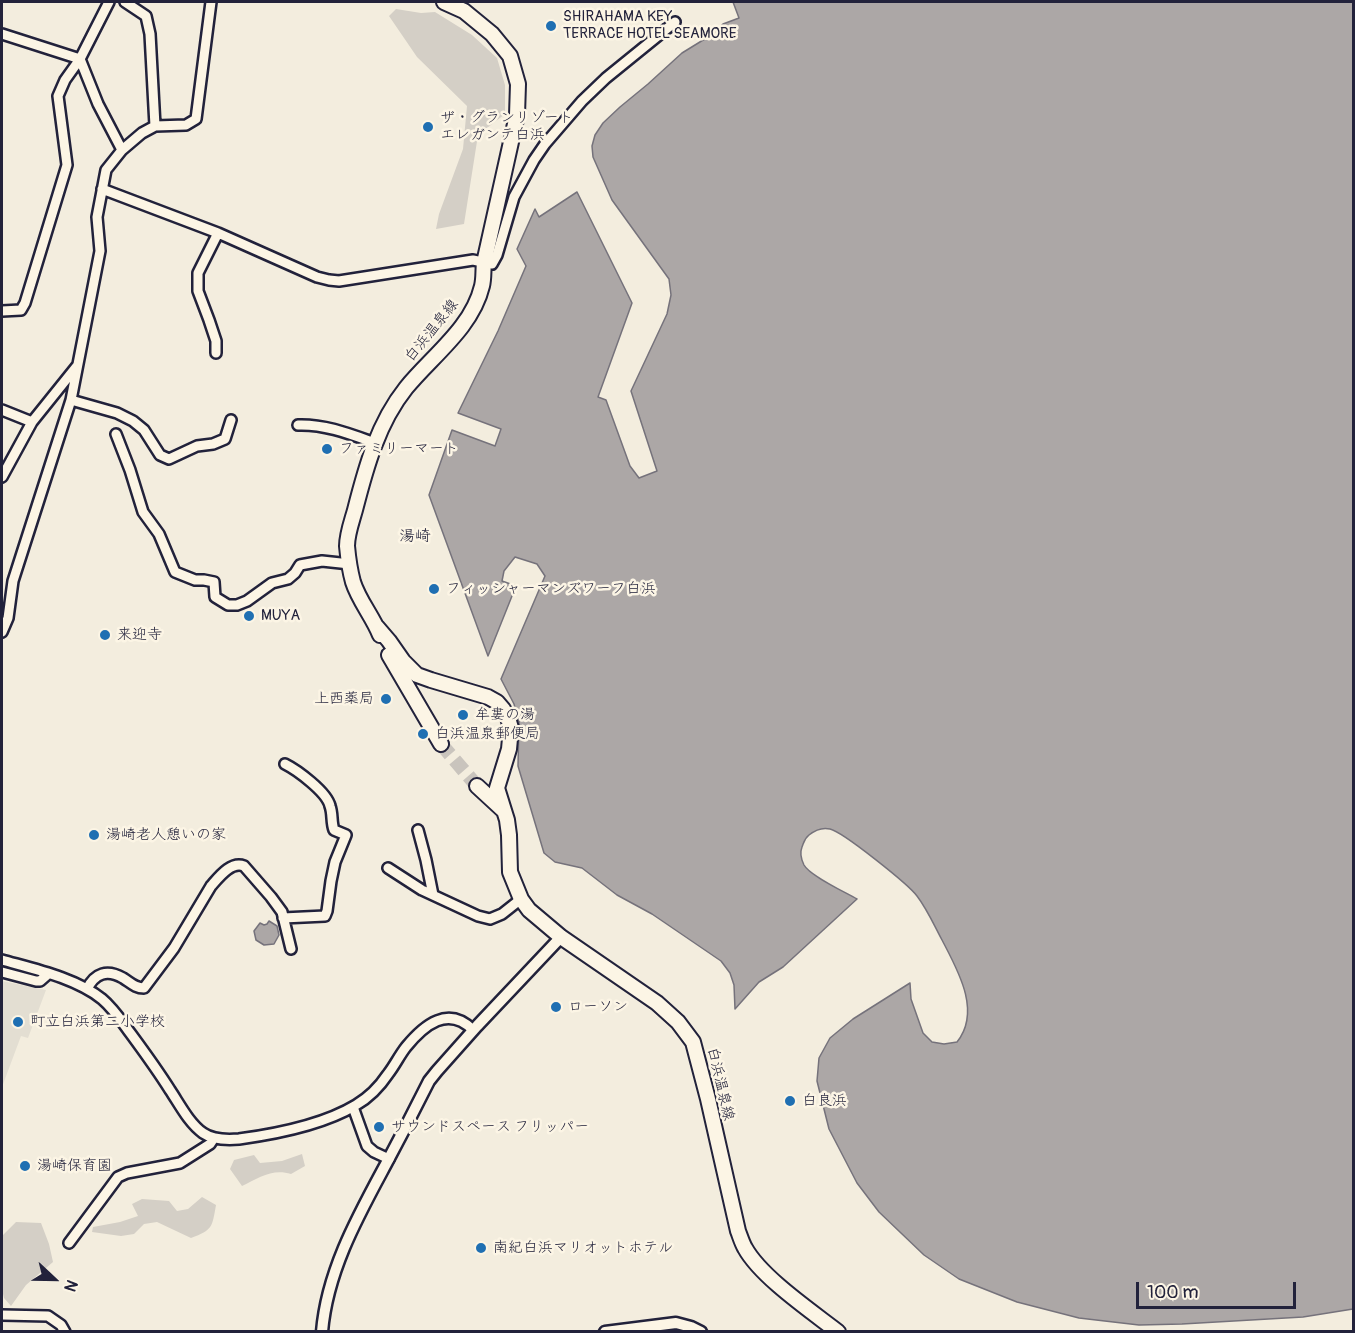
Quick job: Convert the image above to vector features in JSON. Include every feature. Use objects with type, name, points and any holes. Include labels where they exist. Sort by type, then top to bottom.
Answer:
[{"type":"main road","name":"白浜温泉線","points":[[444,2],[464,11],[492,34],[510,56],[518,84],[517,115],[484,263],[482,285],[474,305],[464,322],[406,388],[391,410],[375,443],[348,535],[347,544],[353,582],[360,599],[377,627],[417,675],[488,697],[503,709],[511,728],[509,749],[497,788],[509,835],[510,872],[521,899],[561,937],[657,1003],[678,1022],[693,1042],[738,1231],[745,1248],[757,1264],[777,1283],[838,1332]]},
{"type":"main road","name":"白浜温泉線","points":[[377,627],[385,648],[441,744]]},
{"type":"main road","points":[[477,786],[504,812]]},
{"type":"street","points":[[2,311],[21,310],[25,303],[67,165],[58,96],[109,2]]},
{"type":"street","points":[[125,2],[146,16],[150,34],[155,126]]},
{"type":"street","points":[[2,632],[8,618],[13,581],[71,400],[100,251],[97,217],[106,170],[122,150],[142,132],[155,126],[186,125],[196,119],[211,2]]},
{"type":"street","points":[[102,189],[218,233],[317,277],[329,280],[369,277],[473,260],[492,264],[497,255],[514,197],[545,144],[582,101],[606,78],[675,22]]},
{"type":"street","points":[[2,34],[80,59]]},
{"type":"street","points":[[80,59],[98,104],[122,150]]},
{"type":"street","points":[[216,353],[216,341],[198,291],[198,273],[218,233]]},
{"type":"street","points":[[2,477],[32,422],[78,364]]},
{"type":"street","points":[[71,400],[133,420],[144,430],[160,455],[169,459],[196,446],[213,444],[225,439],[231,420]]},
{"type":"street","points":[[2,410],[32,422]]},
{"type":"street","points":[[298,425],[313,425],[352,434],[375,443]]},
{"type":"street","points":[[116,434],[130,470],[142,512],[159,534],[176,572],[195,580],[214,582],[215,597],[228,605],[237,605],[247,601],[272,583],[288,579],[300,565],[322,561],[350,564]]},
{"type":"street","points":[[283,918],[325,916],[335,862],[346,835],[334,830],[328,799],[295,769],[285,764]]},
{"type":"street","points":[[418,830],[433,895]]},
{"type":"street","points":[[87,989],[101,973],[120,977],[137,988],[144,988],[174,948],[210,886],[235,864],[244,866],[282,912],[291,949]]},
{"type":"street","points":[[388,868],[422,890],[478,916],[490,919],[502,914],[521,899]]},
{"type":"street","points":[[321,1332],[325,1301],[358,1215],[429,1081],[473,1030],[561,937]]},
{"type":"street","points":[[2,960],[87,989],[108,1004],[191,1120],[204,1134],[221,1140],[271,1134],[306,1125],[353,1107],[363,1101],[381,1083],[417,1035],[439,1019],[448,1017],[458,1019],[473,1030]]},
{"type":"street","points":[[2,972],[36,981],[40,981],[48,974]]},
{"type":"street","points":[[353,1107],[367,1146],[389,1159]]},
{"type":"street","points":[[69,1243],[118,1177],[127,1173],[180,1164],[210,1144],[214,1138]]},
{"type":"street","points":[[2,1315],[48,1316],[61,1325],[65,1332]]},
{"type":"street","points":[[605,1332],[676,1323],[700,1332]]},
{"type":"shaded area","points":[[733,2],[1353,2],[1353,1309],[1303,1317],[1139,1325],[1079,1318],[1017,1302],[959,1279],[924,1255],[879,1212],[857,1183],[829,1129],[817,1081],[819,1058],[830,1038],[853,1019],[910,983],[911,999],[923,1033],[932,1042],[944,1044],[957,1042],[964,1030],[967,1004],[960,977],[917,896],[875,859],[837,832],[824,829],[811,834],[805,839],[801,849],[804,865],[820,879],[857,899],[783,967],[759,982],[735,1009],[734,985],[730,973],[721,961],[652,914],[617,895],[582,868],[555,862],[544,853],[518,766],[519,722],[514,704],[501,679],[545,576],[537,564],[515,557],[504,571],[502,581],[516,586],[488,656],[429,495],[452,430],[495,446],[501,429],[458,413],[498,331],[526,266],[517,249],[535,209],[539,217],[577,192],[632,303],[598,397],[606,400],[630,466],[639,478],[657,471],[631,391],[667,314],[671,295],[669,279],[612,200],[593,157],[592,146],[595,135],[603,123],[682,53],[708,37],[723,24],[739,18]]},
{"type":"shaded area","points":[[396,9],[421,13],[435,12],[472,35],[497,58],[505,85],[505,114],[478,135],[464,224],[436,229],[439,214],[463,149],[467,106],[417,57],[389,16]]},
{"type":"shaded area","points":[[269,921],[277,926],[279,935],[274,944],[264,945],[256,940],[254,931],[260,923],[264,925]]},
{"type":"shaded area","name":"町立白浜第二小学校","points":[[2,981],[46,990],[28,1038],[21,1036],[2,1087]]},
{"type":"shaded area","points":[[302,1154],[305,1166],[291,1174],[272,1173],[242,1186],[230,1169],[234,1160],[254,1155],[260,1163],[282,1161]]},
{"type":"shaded area","points":[[202,1197],[216,1205],[214,1218],[208,1230],[191,1238],[157,1222],[144,1224],[134,1234],[121,1236],[92,1232],[93,1227],[138,1216],[132,1204],[142,1199],[169,1201],[177,1211],[188,1209]]},
{"type":"shaded area","points":[[16,1222],[41,1223],[53,1262],[26,1285],[11,1306],[4,1298],[2,1290],[2,1236]]},
{"type":"tunnel","points":[[441,744],[477,786]]},
{"type":"place","name":"SHIRAHAMA KEY TERRACE HOTEL SEAMORE","points":[[551,26]]},
{"type":"place","name":"ザ・グランリゾート エレガンテ白浜","points":[[428,127]]},
{"type":"place","name":"ファミリーマート","points":[[327,449]]},
{"type":"place","name":"フィッシャーマンズワーフ白浜","points":[[434,589]]},
{"type":"place","name":"MUYA","points":[[249,616]]},
{"type":"place","name":"来迎寺","points":[[105,635]]},
{"type":"place","name":"上西薬局","points":[[386,699]]},
{"type":"place","name":"牟婁の湯","points":[[463,715]]},
{"type":"place","name":"白浜温泉郵便局","points":[[423,734]]},
{"type":"place","name":"湯崎老人憩いの家","points":[[94,835]]},
{"type":"place","name":"ローソン","points":[[556,1007]]},
{"type":"place","name":"町立白浜第二小学校","points":[[18,1022]]},
{"type":"place","name":"白良浜","points":[[790,1101]]},
{"type":"place","name":"サウンドスペース フリッパー","points":[[379,1127]]},
{"type":"place","name":"湯崎保育園","points":[[25,1166]]},
{"type":"place","name":"南紀白浜マリオットホテル","points":[[481,1248]]},
{"type":"district","name":"湯崎","points":[[415,537]]}]
